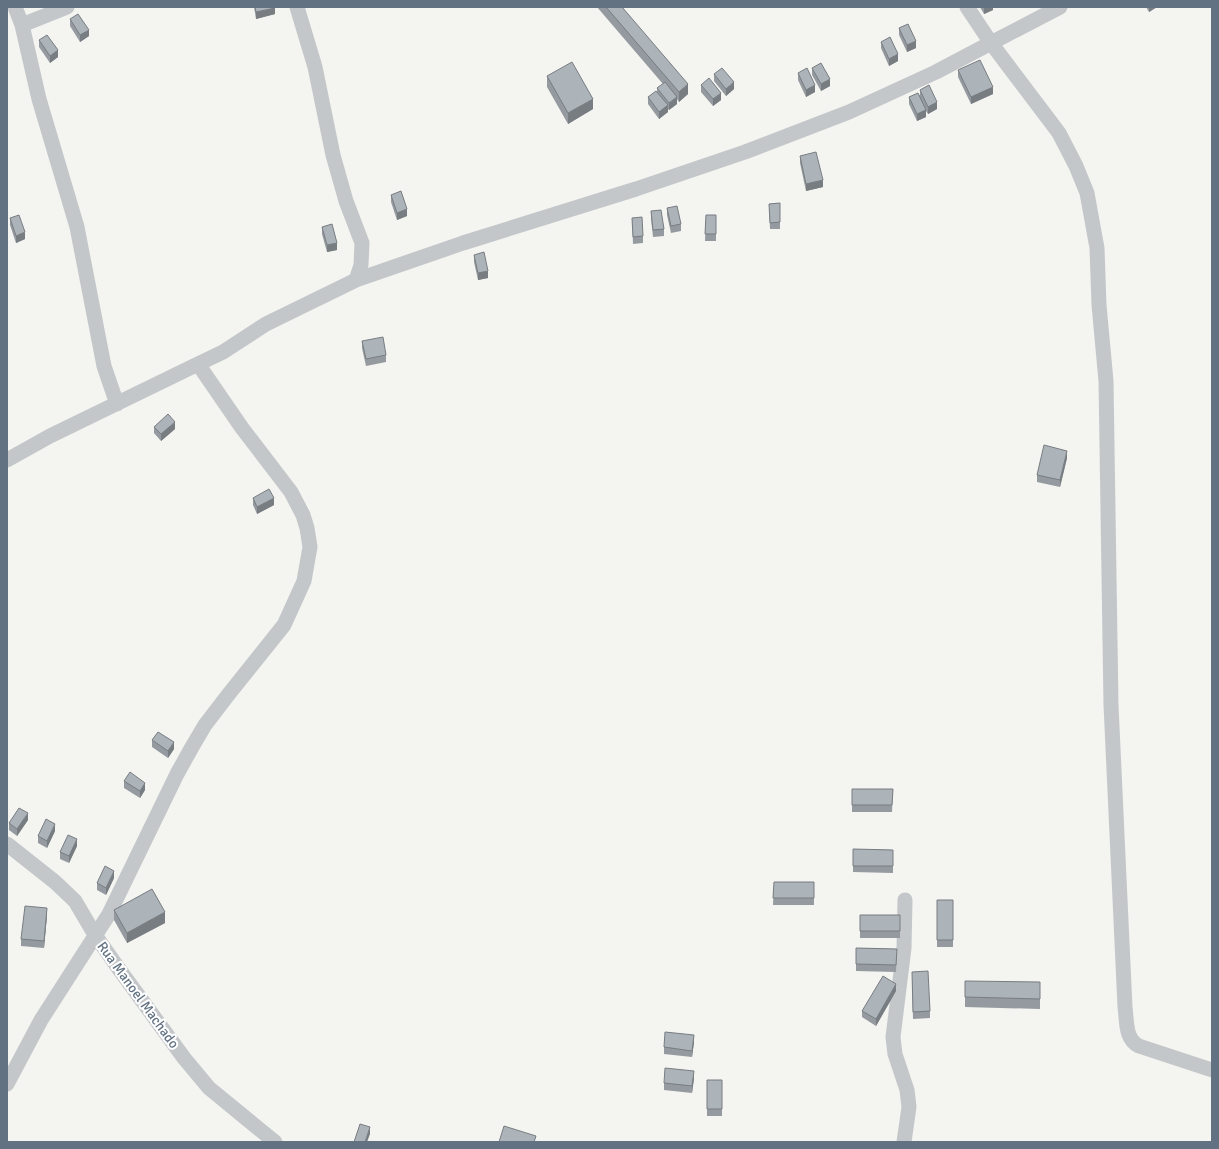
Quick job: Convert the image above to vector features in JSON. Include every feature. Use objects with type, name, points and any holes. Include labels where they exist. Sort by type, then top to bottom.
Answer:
[{"type":"street","points":[[15,7],[22,25],[39,99],[77,227],[104,366],[117,404]]},
{"type":"street","points":[[22,25],[67,7]]},
{"type":"street","points":[[297,7],[315,67],[333,155],[344,193],[362,243],[361,265],[356,280]]},
{"type":"street","points":[[967,7],[991,43],[1059,133],[1076,166],[1087,193],[1097,248],[1099,305],[1106,381],[1111,705],[1125,1007],[1128,1036],[1140,1046],[1212,1070]]},
{"type":"street","points":[[7,460],[50,436],[223,352],[266,324],[356,280],[456,245],[636,189],[745,152],[849,112],[936,72],[1060,7]]},
{"type":"street","points":[[7,1084],[41,1020],[109,914],[126,882],[177,774],[192,747],[205,725],[284,625],[298,596],[307,568],[310,547],[308,528],[291,492],[233,416],[198,364]]},
{"type":"street","name":"Rua Manoel Machado","points":[[7,844],[66,891],[75,901],[95,935],[184,1058],[209,1088],[276,1142]]},
{"type":"street","points":[[904,1142],[909,1107],[907,1090],[895,1054],[893,1037],[904,948],[905,900]]},
{"type":"building","points":[[255,7],[275,7],[275,8],[256,12]]},
{"type":"building","points":[[606,7],[622,7],[688,84],[679,92]]},
{"type":"building","points":[[78,14],[89,30],[80,35],[70,19]]},
{"type":"building","points":[[908,24],[916,41],[907,45],[899,28]]},
{"type":"building","points":[[47,35],[58,50],[50,56],[39,40]]},
{"type":"building","points":[[890,37],[898,54],[889,59],[881,42]]},
{"type":"building","points":[[980,60],[993,87],[971,97],[958,70]]},
{"type":"building","points":[[572,62],[593,99],[568,113],[547,76]]},
{"type":"building","points":[[821,63],[830,79],[821,84],[812,68]]},
{"type":"building","points":[[722,68],[734,82],[726,89],[714,74]]},
{"type":"building","points":[[807,68],[815,85],[806,90],[798,73]]},
{"type":"building","points":[[709,78],[721,93],[713,99],[701,85]]},
{"type":"building","points":[[665,82],[677,97],[669,103],[657,88]]},
{"type":"building","points":[[929,85],[937,102],[928,107],[920,90]]},
{"type":"building","points":[[656,91],[668,105],[659,112],[648,97]]},
{"type":"building","points":[[918,93],[926,110],[917,114],[909,97]]},
{"type":"building","points":[[816,152],[823,180],[806,184],[800,156]]},
{"type":"building","points":[[401,191],[407,209],[397,213],[391,195]]},
{"type":"building","points":[[780,203],[780,222],[770,223],[769,204]]},
{"type":"building","points":[[677,206],[681,224],[671,226],[667,208]]},
{"type":"building","points":[[661,210],[664,229],[653,230],[651,211]]},
{"type":"building","points":[[19,215],[25,232],[16,236],[10,218]]},
{"type":"building","points":[[706,215],[716,215],[716,234],[705,234]]},
{"type":"building","points":[[642,217],[643,236],[633,237],[632,218]]},
{"type":"building","points":[[332,224],[337,243],[327,245],[322,227]]},
{"type":"building","points":[[484,252],[488,271],[478,273],[474,255]]},
{"type":"building","points":[[383,337],[386,355],[366,359],[362,341]]},
{"type":"building","points":[[168,414],[175,422],[161,434],[154,427]]},
{"type":"building","points":[[1044,445],[1067,451],[1060,480],[1037,475]]},
{"type":"building","points":[[269,489],[274,498],[257,507],[253,498]]},
{"type":"building","points":[[158,732],[174,742],[168,751],[152,740]]},
{"type":"building","points":[[130,772],[145,783],[140,791],[124,781]]},
{"type":"building","points":[[852,789],[893,789],[892,805],[852,805]]},
{"type":"building","points":[[19,808],[28,813],[17,829],[9,823]]},
{"type":"building","points":[[46,819],[55,824],[47,841],[38,836]]},
{"type":"building","points":[[68,835],[77,839],[69,856],[60,852]]},
{"type":"building","points":[[853,849],[893,850],[893,866],[853,866]]},
{"type":"building","points":[[105,866],[114,871],[106,888],[97,883]]},
{"type":"building","points":[[774,882],[814,882],[814,898],[773,898]]},
{"type":"building","points":[[152,889],[165,912],[127,933],[114,910]]},
{"type":"building","points":[[937,900],[953,900],[953,940],[937,940]]},
{"type":"building","points":[[25,906],[47,908],[44,941],[21,939]]},
{"type":"building","points":[[860,915],[900,915],[900,931],[860,931]]},
{"type":"building","points":[[856,948],[897,949],[896,965],[856,964]]},
{"type":"building","points":[[928,971],[930,1011],[913,1012],[912,972]]},
{"type":"building","points":[[883,976],[896,984],[876,1019],[862,1011]]},
{"type":"building","points":[[965,981],[1040,982],[1040,999],[965,997]]},
{"type":"building","points":[[665,1032],[694,1035],[692,1051],[664,1047]]},
{"type":"building","points":[[665,1068],[694,1071],[692,1086],[664,1083]]},
{"type":"building","points":[[707,1080],[722,1080],[722,1109],[707,1109]]},
{"type":"building","points":[[360,1124],[370,1127],[365,1142],[354,1142]]},
{"type":"building","points":[[504,1126],[536,1136],[534,1142],[499,1142]]}]
